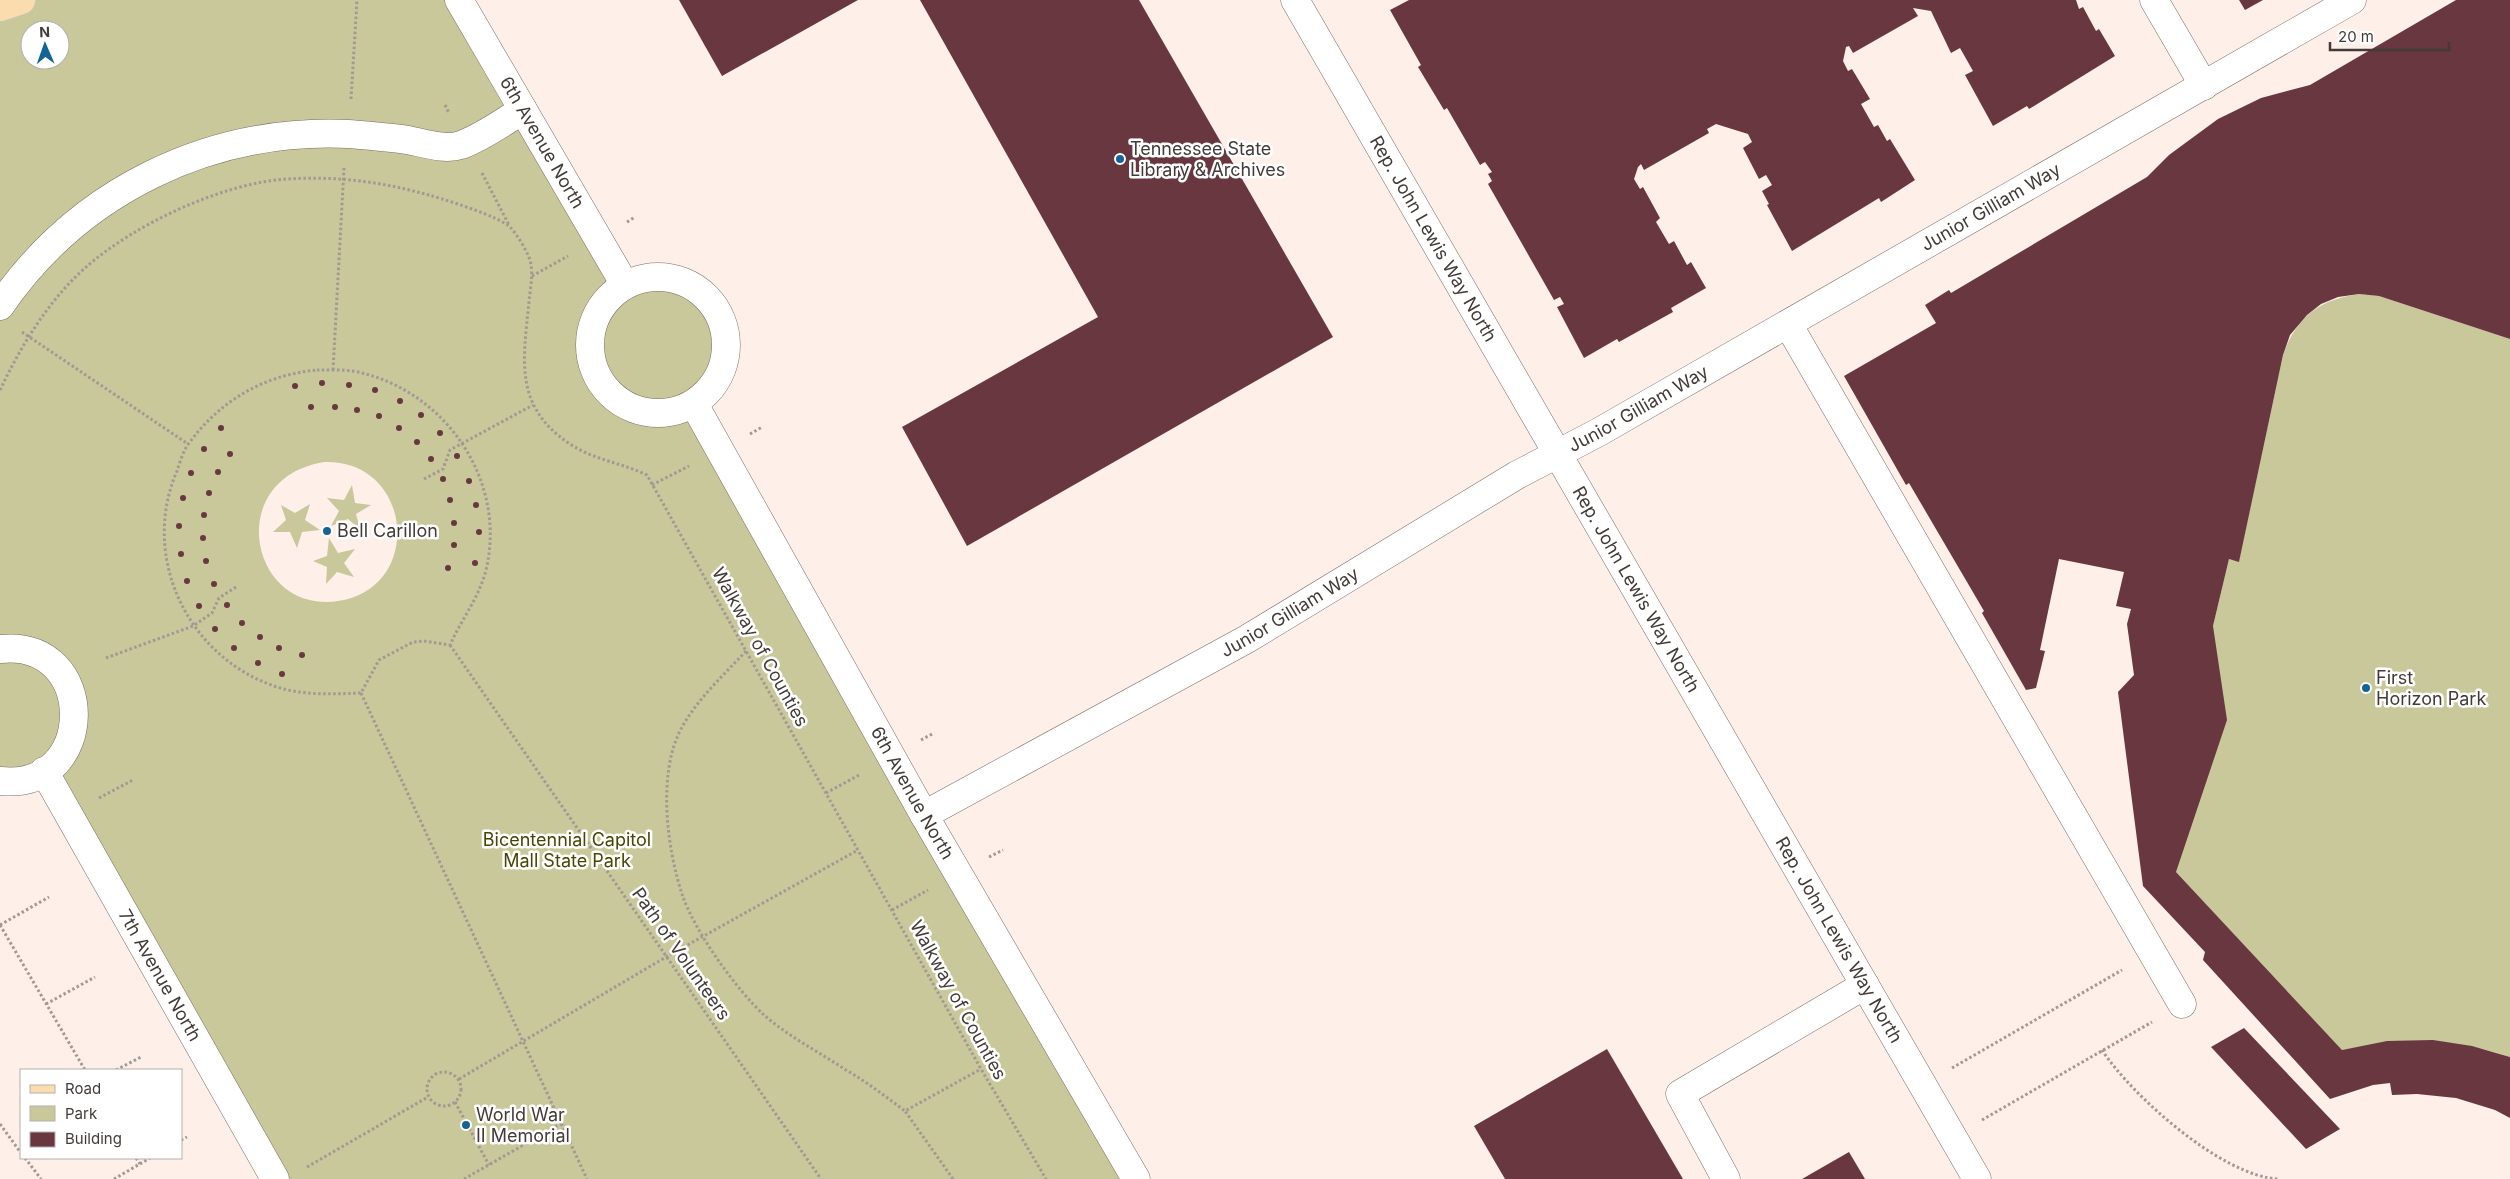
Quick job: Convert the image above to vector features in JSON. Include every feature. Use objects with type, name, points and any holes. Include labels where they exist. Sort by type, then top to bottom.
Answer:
[{"type":"main road","points":[[0,7],[21,0]]},
{"type":"street","name":"6th Avenue North","points":[[459,0],[624,285]]},
{"type":"street","name":"Rep. John Lewis Way North","points":[[1295,0],[1977,1179]]},
{"type":"street","points":[[2154,0],[2204,86]]},
{"type":"street","name":"Junior Gilliam Way","points":[[924,815],[1247,639],[1517,475],[1558,455],[2352,0]]},
{"type":"street","points":[[7,317],[28,269],[78,220],[102,202],[158,170],[206,153],[270,140],[347,134],[401,139],[440,146],[459,145],[474,140],[523,110]]},
{"type":"street","points":[[652,276],[678,279],[696,287],[707,296],[720,314],[727,336],[726,358],[717,380],[708,393],[694,404],[668,412],[644,412],[625,405],[600,382],[590,355],[594,321],[609,297],[624,285],[652,276]]},
{"type":"street","points":[[1788,324],[2182,1004]]},
{"type":"street","name":"6th Avenue North","points":[[694,404],[924,815],[1136,1179]]},
{"type":"street","points":[[0,649],[25,650],[43,658],[64,678],[72,695],[75,714],[72,734],[65,751],[44,772],[20,781],[0,781]]},
{"type":"street","name":"7th Avenue North","points":[[44,772],[274,1179]]},
{"type":"street","points":[[1726,1179],[1680,1094],[1865,985]]},
{"type":"path","points":[[333,370],[343,179],[352,87],[356,0]]},
{"type":"path","name":"Walkway of Counties","points":[[0,390],[29,336],[46,311],[84,269],[115,245],[149,224],[201,200],[284,179],[343,179],[377,182],[441,198],[511,227],[531,263],[524,354],[525,384],[533,405],[542,419],[568,443],[584,453],[605,461],[630,467],[647,475],[981,1070],[1046,1179]]},
{"type":"path","points":[[7,317],[29,336],[188,444]]},
{"type":"path","points":[[333,370],[361,372],[389,382],[428,404],[462,441],[476,466],[487,500],[490,535],[486,570],[477,595],[450,645],[424,641],[413,642],[378,660],[360,694],[312,694],[275,687],[240,671],[210,647],[193,626],[177,598],[169,574],[164,527],[166,503],[172,481],[188,444],[212,417],[256,385],[295,372],[333,370]]},
{"type":"path","points":[[424,479],[443,469],[450,450],[462,441],[533,405]]},
{"type":"path","points":[[106,658],[193,626],[212,613],[219,598],[236,587]]},
{"type":"path","name":"Path of Volunteers","points":[[450,645],[821,1179]]},
{"type":"path","points":[[746,651],[694,707],[680,731],[670,760],[667,797],[672,851],[683,896],[704,935],[740,989],[764,1015],[791,1036],[848,1071],[905,1112],[953,1179]]},
{"type":"path","points":[[360,694],[588,1179]]},
{"type":"path","points":[[916,742],[934,733]]},
{"type":"path","points":[[826,793],[863,772]]},
{"type":"path","points":[[98,798],[133,780]]},
{"type":"path","points":[[459,1079],[704,935],[858,850]]},
{"type":"path","points":[[892,910],[929,890]]},
{"type":"path","points":[[49,897],[0,925],[84,1069]]},
{"type":"path","points":[[1923,1085],[2153,952]]},
{"type":"path","points":[[46,1004],[95,977]]},
{"type":"path","points":[[1952,1137],[2182,1004]]},
{"type":"path","points":[[2102,1050],[2114,1069],[2130,1086],[2190,1138],[2214,1154],[2252,1174],[2263,1178],[2278,1179]]},
{"type":"path","points":[[118,1069],[141,1057]]},
{"type":"path","points":[[905,1112],[981,1070]]},
{"type":"path","points":[[449,1072],[459,1079],[462,1089],[459,1099],[455,1102],[446,1106],[440,1106],[428,1097],[427,1086],[432,1076],[438,1073],[449,1072]]},
{"type":"path","points":[[304,1169],[428,1097]]},
{"type":"path","points":[[455,1102],[489,1165]]},
{"type":"path","points":[[0,1124],[20,1152]]},
{"type":"path","points":[[464,1179],[562,1124]]},
{"type":"path","points":[[182,1140],[187,1137]]},
{"type":"path","points":[[26,1159],[41,1179]]},
{"type":"path","points":[[137,1159],[140,1164]]},
{"type":"path","points":[[114,1179],[148,1159]]},
{"type":"green space","name":"Bicentennial Capitol Mall State Park","points":[[0,0],[459,0],[624,285],[655,278],[681,281],[703,293],[718,310],[726,331],[726,355],[715,380],[694,403],[1136,1179],[275,1179],[44,772],[0,781]],"holes":[[[324,462],[354,467],[376,481],[390,501],[397,526],[395,551],[385,573],[366,591],[338,601],[308,600],[284,588],[268,568],[260,543],[260,517],[271,493],[292,473]]]},
{"type":"green space","name":"First Horizon Park","points":[[2359,294],[2379,296],[2510,339],[2510,1057],[2468,1046],[2427,1042],[2385,1043],[2342,1050],[2176,872],[2213,626],[2229,559],[2239,561],[2283,355],[2295,330],[2311,312],[2332,301]]},
{"type":"green space","points":[[352,485],[355,503],[371,505],[356,514],[360,529],[348,519],[331,526],[339,511],[327,498],[344,500]]},
{"type":"green space","points":[[310,504],[305,520],[320,530],[302,532],[297,548],[290,532],[273,532],[286,520],[281,505],[295,513]]},
{"type":"green space","points":[[329,538],[338,553],[355,549],[344,563],[354,577],[337,572],[326,584],[327,567],[313,561],[327,556]]},
{"type":"building","points":[[679,0],[858,0],[722,76]]},
{"type":"building","name":"Tennessee State Library & Archives","points":[[920,0],[1139,0],[1333,337],[967,546],[902,427],[1098,317]]},
{"type":"building","points":[[1409,0],[2076,0],[2079,9],[2083,7],[2096,31],[2099,29],[2115,56],[2029,109],[2027,106],[1993,126],[1965,75],[1973,71],[1960,48],[1951,53],[1931,11],[1913,8],[1918,16],[1853,53],[1849,46],[1846,47],[1843,61],[1848,71],[1852,69],[1870,99],[1861,104],[1874,127],[1878,125],[1887,141],[1890,139],[1915,180],[1881,202],[1879,198],[1792,251],[1767,205],[1769,204],[1762,191],[1772,185],[1766,175],[1759,179],[1743,148],[1752,142],[1748,134],[1716,124],[1707,129],[1709,133],[1644,170],[1641,164],[1634,179],[1640,189],[1643,187],[1660,218],[1656,222],[1669,244],[1674,241],[1687,265],[1691,262],[1706,288],[1671,308],[1673,312],[1619,342],[1617,339],[1584,358],[1557,307],[1564,304],[1560,297],[1554,300],[1488,184],[1492,181],[1488,174],[1492,172],[1485,162],[1480,165],[1447,108],[1444,110],[1418,67],[1421,65],[1390,10]]},
{"type":"building","points":[[2239,0],[2263,0],[2245,10]]},
{"type":"building","points":[[2456,0],[2510,0],[2510,339],[2379,296],[2359,294],[2338,297],[2321,304],[2307,315],[2290,335],[2283,355],[2239,562],[2229,559],[2213,626],[2227,720],[2176,872],[2342,1050],[2387,1041],[2433,1040],[2472,1046],[2510,1057],[2510,1118],[2495,1110],[2456,1098],[2417,1094],[2392,1095],[2390,1083],[2373,1085],[2330,1099],[2203,960],[2205,952],[2143,886],[2118,692],[2134,675],[2127,624],[2131,609],[2116,606],[2124,572],[2059,559],[2040,650],[2045,651],[2036,688],[2026,690],[1982,613],[1984,611],[1909,483],[1906,485],[1844,376],[1936,323],[1925,305],[1949,290],[1951,293],[2147,177],[2169,155],[2218,119],[2261,98],[2310,85]]},
{"type":"building","points":[[322,380],[325,383],[322,386],[319,383]]},
{"type":"building","points":[[349,382],[352,385],[349,388],[346,385]]},
{"type":"building","points":[[295,383],[298,386],[295,389],[292,386]]},
{"type":"building","points":[[375,387],[378,390],[375,393],[372,390]]},
{"type":"building","points":[[400,398],[403,401],[400,404],[397,401]]},
{"type":"building","points":[[311,404],[314,407],[311,410],[308,407]]},
{"type":"building","points":[[335,404],[338,407],[335,410],[332,407]]},
{"type":"building","points":[[357,407],[360,410],[357,413],[354,410]]},
{"type":"building","points":[[421,412],[424,415],[421,418],[418,415]]},
{"type":"building","points":[[379,413],[382,416],[379,419],[376,416]]},
{"type":"building","points":[[221,425],[224,428],[221,431],[218,428]]},
{"type":"building","points":[[399,425],[402,428],[399,431],[396,428]]},
{"type":"building","points":[[440,430],[443,433],[440,436],[437,433]]},
{"type":"building","points":[[417,439],[420,442],[417,445],[414,442]]},
{"type":"building","points":[[204,446],[207,449],[204,452],[201,449]]},
{"type":"building","points":[[230,451],[233,454],[230,457],[227,454]]},
{"type":"building","points":[[457,453],[460,456],[457,459],[454,456]]},
{"type":"building","points":[[431,456],[434,459],[431,462],[428,459]]},
{"type":"building","points":[[218,469],[221,472],[218,475],[215,472]]},
{"type":"building","points":[[191,470],[194,473],[191,476],[188,473]]},
{"type":"building","points":[[443,476],[446,479],[443,482],[440,479]]},
{"type":"building","points":[[469,478],[472,481],[469,484],[466,481]]},
{"type":"building","points":[[209,490],[212,493],[209,496],[206,493]]},
{"type":"building","points":[[183,495],[186,498],[183,501],[180,498]]},
{"type":"building","points":[[450,497],[453,500],[450,503],[447,500]]},
{"type":"building","points":[[476,502],[479,505],[476,508],[473,505]]},
{"type":"building","points":[[204,512],[207,515],[204,518],[201,515]]},
{"type":"building","points":[[454,520],[457,523],[454,526],[451,523]]},
{"type":"building","points":[[179,523],[182,526],[179,529],[176,526]]},
{"type":"building","points":[[479,529],[482,532],[479,535],[476,532]]},
{"type":"building","points":[[203,535],[206,538],[203,541],[200,538]]},
{"type":"building","points":[[454,542],[457,545],[454,548],[451,545]]},
{"type":"building","points":[[181,551],[184,554],[181,557],[178,554]]},
{"type":"building","points":[[206,558],[209,561],[206,564],[203,561]]},
{"type":"building","points":[[475,560],[478,563],[475,566],[472,563]]},
{"type":"building","points":[[448,565],[451,568],[448,571],[445,568]]},
{"type":"building","points":[[187,578],[190,581],[187,584],[184,581]]},
{"type":"building","points":[[214,581],[217,584],[214,587],[211,584]]},
{"type":"building","points":[[227,602],[230,605],[227,608],[224,605]]},
{"type":"building","points":[[199,603],[202,606],[199,609],[196,606]]},
{"type":"building","points":[[242,620],[245,623],[242,626],[239,623]]},
{"type":"building","points":[[215,626],[218,629],[215,632],[212,629]]},
{"type":"building","points":[[260,634],[263,637],[260,640],[257,637]]},
{"type":"building","points":[[234,645],[237,648],[234,651],[231,648]]},
{"type":"building","points":[[279,645],[282,648],[279,651],[276,648]]},
{"type":"building","points":[[302,652],[305,655],[302,658],[299,655]]},
{"type":"building","points":[[258,660],[261,663],[258,666],[255,663]]},
{"type":"building","points":[[282,671],[285,674],[282,677],[279,674]]},
{"type":"building","points":[[2244,1028],[2340,1129],[2306,1149],[2211,1047]]},
{"type":"building","points":[[1607,1049],[1683,1179],[1505,1179],[1474,1126]]},
{"type":"building","points":[[1849,1152],[1865,1179],[1802,1179]]},
{"type":"place","name":"Tennessee State Library & Archives","points":[[1120,159]]},
{"type":"place","name":"Bell Carillon","points":[[327,531]]},
{"type":"place","name":"First Horizon Park","points":[[2366,688]]},
{"type":"place","name":"World War II Memorial","points":[[466,1125]]}]
